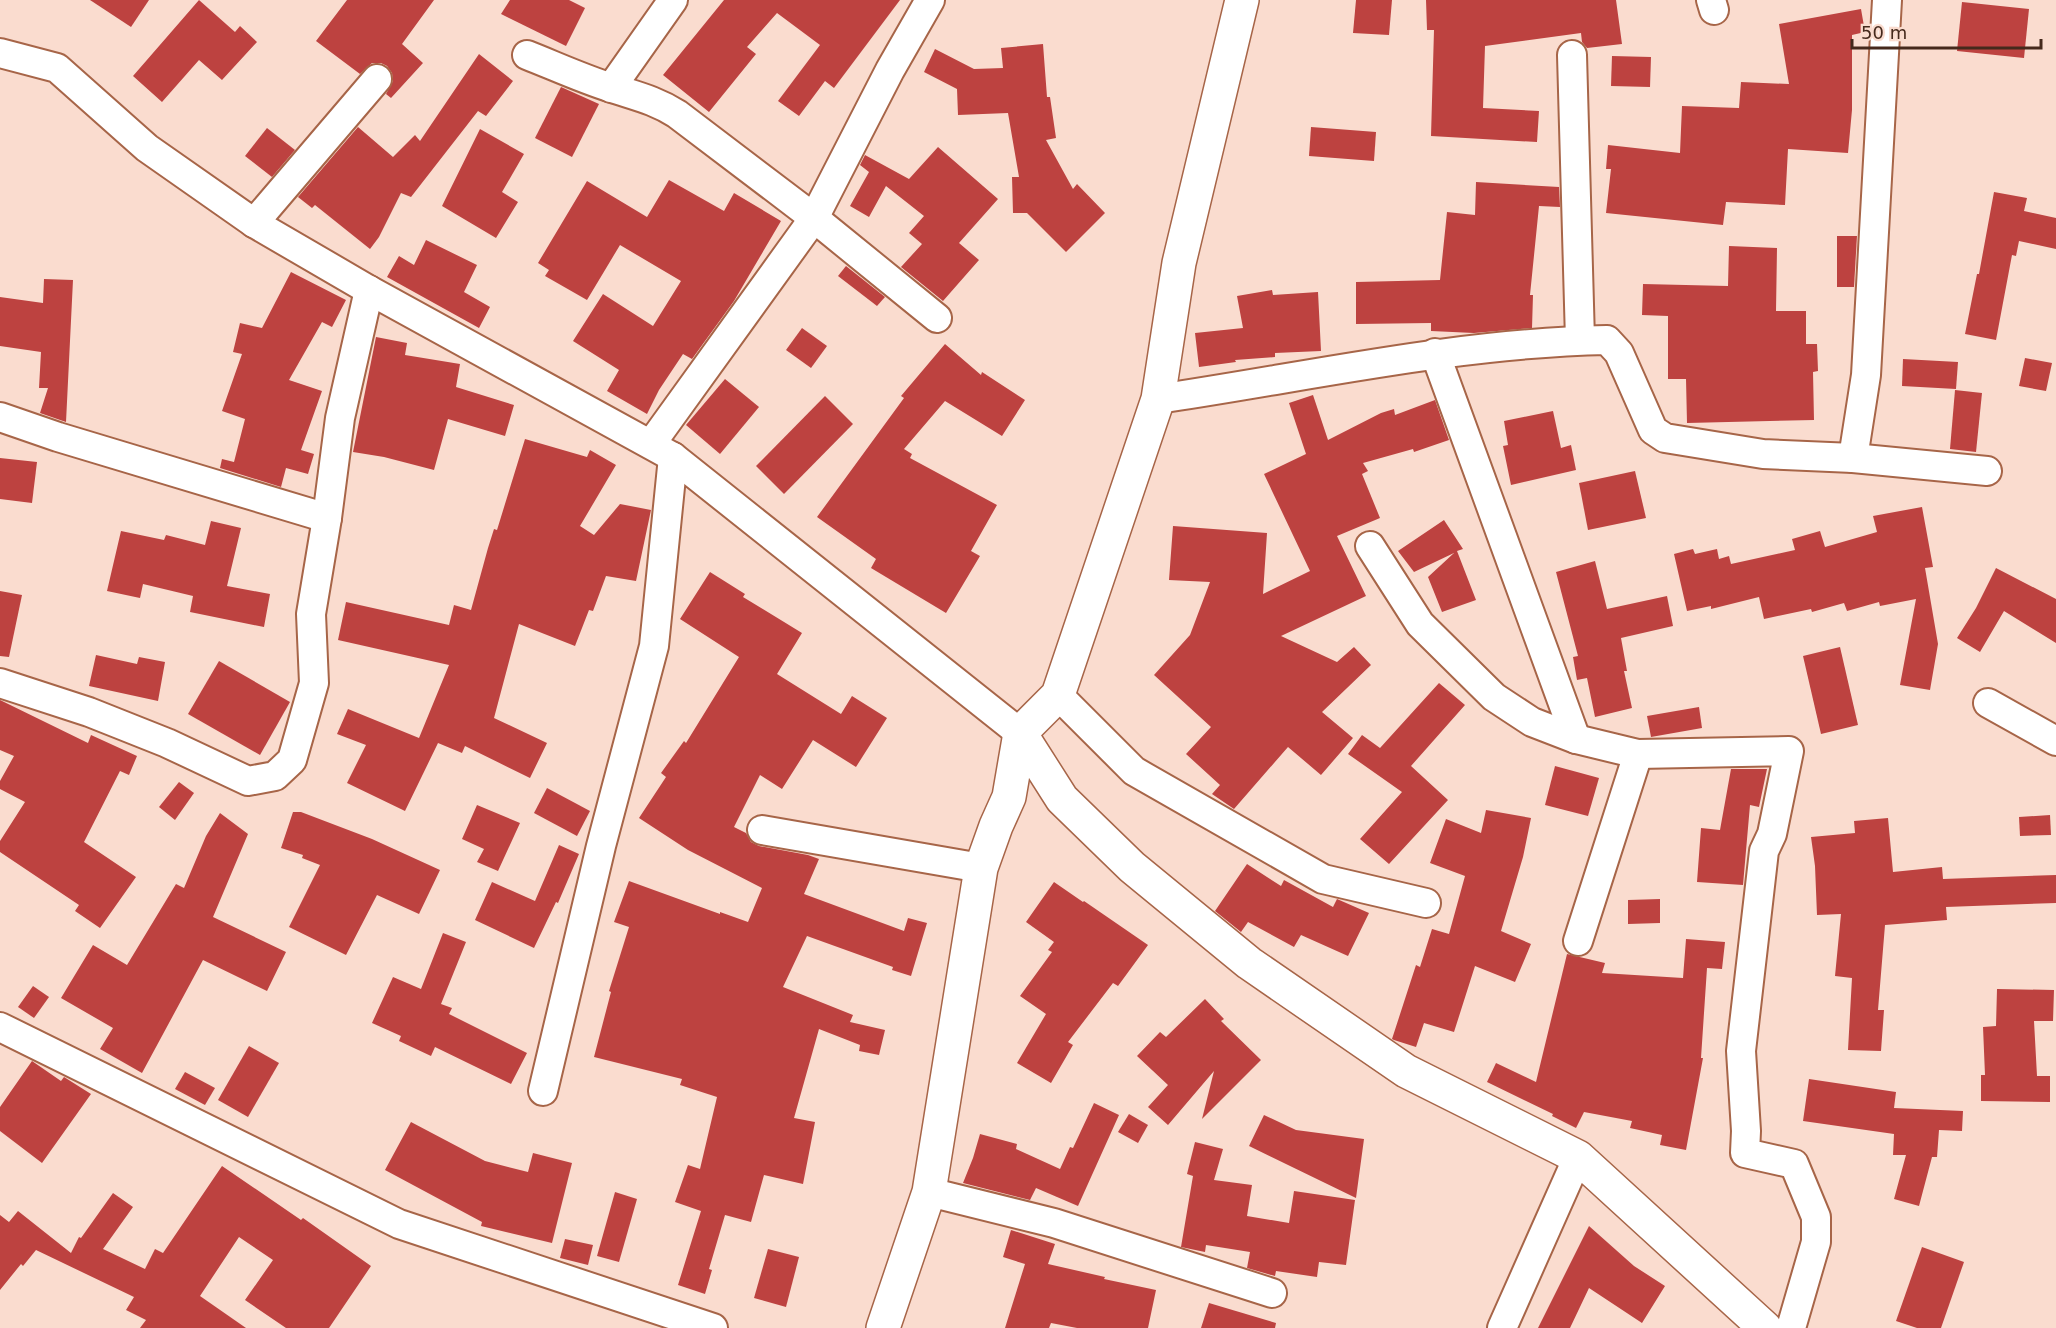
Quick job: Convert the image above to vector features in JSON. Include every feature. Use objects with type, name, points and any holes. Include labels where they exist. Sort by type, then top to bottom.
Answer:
[{"type":"street","points":[[611,88],[673,0]]},
{"type":"street","points":[[543,1091],[601,846],[654,646],[662,451],[814,218],[890,70],[930,0]]},
{"type":"street","points":[[883,1328],[929,1192],[981,868],[1009,797],[1020,734],[1058,695],[1158,399],[1179,263],[1242,0]]},
{"type":"street","points":[[1853,458],[1866,375],[1887,0]]},
{"type":"street","points":[[0,53],[57,68],[147,148],[254,223],[369,290],[662,451],[1020,734],[1062,799],[1132,867],[1249,963],[1406,1071],[1578,1157],[1765,1328]]},
{"type":"street","points":[[527,55],[611,88],[644,97],[678,114],[814,218],[937,318]]},
{"type":"street","points":[[1572,55],[1580,340]]},
{"type":"street","points":[[254,223],[378,79]]},
{"type":"street","points":[[0,683],[89,712],[167,743],[248,781],[275,776],[292,759],[314,683],[311,614],[340,418],[369,290]]},
{"type":"street","points":[[1158,399],[1435,353],[1580,340],[1607,340],[1619,353],[1653,430],[1665,438],[1763,454],[1853,458],[1987,471]]},
{"type":"street","points":[[1435,353],[1576,739]]},
{"type":"street","points":[[0,417],[58,437],[327,518]]},
{"type":"street","points":[[1370,546],[1420,624],[1494,697],[1532,722],[1576,739],[1638,754],[1789,751],[1772,834],[1764,851],[1741,1051],[1746,1131],[1745,1153],[1794,1164],[1816,1217],[1816,1242],[1791,1328]]},
{"type":"street","points":[[1058,695],[1134,771],[1323,879],[1426,903]]},
{"type":"street","points":[[1988,703],[2056,741]]},
{"type":"street","points":[[1578,941],[1638,754]]},
{"type":"street","points":[[762,830],[981,868]]},
{"type":"street","points":[[0,1026],[399,1224],[712,1328]]},
{"type":"street","points":[[1502,1328],[1578,1157]]},
{"type":"street","points":[[929,1192],[1054,1223],[1272,1293]]},
{"type":"building","points":[[90,0],[149,0],[131,27]]},
{"type":"building","points":[[199,0],[235,32],[240,26],[257,42],[222,80],[199,60],[162,102],[133,76]]},
{"type":"building","points":[[347,0],[434,0],[402,44],[423,63],[391,98],[386,94],[393,81],[392,73],[387,66],[372,63],[360,74],[316,41]]},
{"type":"building","points":[[510,0],[569,0],[585,8],[566,46],[501,14]]},
{"type":"building","points":[[724,0],[900,0],[834,88],[825,81],[799,116],[778,101],[820,45],[777,13],[747,47],[756,54],[709,112],[663,75]]},
{"type":"building","points":[[1356,0],[1392,0],[1389,35],[1353,33]]},
{"type":"building","points":[[1426,0],[1616,0],[1622,44],[1587,48],[1582,42],[1581,33],[1485,46],[1483,108],[1539,111],[1537,142],[1431,136],[1434,30],[1427,30]]},
{"type":"building","points":[[1962,2],[2029,9],[2024,58],[1957,51]]},
{"type":"building","points":[[1861,9],[1865,32],[1852,35],[1852,110],[1848,153],[1788,149],[1785,205],[1726,202],[1723,225],[1606,213],[1611,169],[1606,169],[1608,145],[1680,153],[1682,106],[1739,108],[1741,82],[1789,84],[1779,24]]},
{"type":"building","points":[[1043,44],[1047,97],[1050,97],[1056,138],[1046,140],[1073,189],[1077,184],[1105,213],[1066,252],[1027,213],[1013,213],[1012,177],[1019,177],[1008,113],[958,115],[957,89],[924,72],[935,49],[974,69],[1003,68],[1001,48]]},
{"type":"building","points":[[479,54],[513,81],[486,116],[478,111],[411,197],[401,193],[379,237],[370,249],[315,205],[312,208],[298,197],[358,127],[393,157],[415,135],[420,141]]},
{"type":"building","points":[[1612,56],[1651,57],[1650,87],[1611,86]]},
{"type":"building","points":[[561,87],[599,104],[572,157],[535,138]]},
{"type":"building","points":[[1311,127],[1376,132],[1374,161],[1309,156]]},
{"type":"building","points":[[267,128],[295,150],[272,177],[245,156]]},
{"type":"building","points":[[480,129],[524,154],[502,192],[518,202],[496,238],[442,206]]},
{"type":"building","points":[[938,147],[998,199],[959,243],[979,260],[943,301],[901,267],[922,244],[909,233],[924,216],[886,186],[869,217],[850,206],[869,172],[860,165],[865,155],[909,179]]},
{"type":"building","points":[[669,180],[724,211],[734,193],[781,221],[734,301],[692,359],[683,354],[659,390],[647,414],[607,391],[619,370],[573,341],[603,294],[653,326],[681,281],[620,245],[587,300],[545,276],[549,270],[538,263],[587,181],[647,217]]},
{"type":"building","points":[[1476,182],[1559,187],[1560,207],[1539,206],[1530,295],[1533,295],[1532,328],[1474,333],[1431,331],[1431,323],[1356,324],[1356,282],[1440,280],[1447,212],[1475,215]]},
{"type":"building","points":[[1994,192],[2027,198],[2024,211],[2056,218],[2056,249],[2019,241],[2016,256],[2012,255],[1996,340],[1965,334]]},
{"type":"building","points":[[1837,236],[1857,236],[1854,287],[1837,287]]},
{"type":"building","points":[[426,240],[477,265],[464,292],[490,307],[479,328],[387,277],[399,256],[414,265]]},
{"type":"building","points":[[1729,246],[1777,248],[1776,311],[1806,311],[1806,344],[1817,344],[1818,371],[1813,372],[1814,420],[1687,423],[1686,379],[1668,379],[1668,316],[1642,315],[1643,284],[1728,286]]},
{"type":"building","points":[[846,266],[885,297],[877,306],[838,276]]},
{"type":"building","points":[[291,272],[346,300],[332,327],[322,322],[289,380],[322,391],[301,450],[314,454],[308,474],[286,468],[281,487],[220,468],[222,459],[234,462],[245,419],[222,411],[242,354],[233,352],[240,323],[262,328]]},
{"type":"building","points":[[44,279],[73,280],[66,422],[40,413],[48,388],[39,388],[41,352],[0,346],[0,297],[43,303]]},
{"type":"building","points":[[1272,290],[1273,295],[1318,292],[1321,351],[1275,353],[1275,357],[1235,360],[1236,362],[1199,367],[1195,333],[1243,328],[1237,296]]},
{"type":"building","points":[[802,328],[827,346],[811,368],[786,350]]},
{"type":"building","points":[[376,337],[407,343],[405,355],[460,364],[456,387],[514,405],[505,436],[448,419],[434,470],[384,457],[353,452]]},
{"type":"building","points":[[945,344],[981,375],[982,372],[1025,400],[1002,436],[945,401],[904,449],[912,454],[910,458],[997,505],[971,551],[980,556],[946,613],[871,568],[876,559],[817,517],[904,398],[901,396]]},
{"type":"building","points":[[2025,358],[2052,363],[2046,391],[2019,386]]},
{"type":"building","points":[[1903,359],[1958,362],[1956,389],[1902,386]]},
{"type":"building","points":[[725,379],[759,407],[720,454],[686,425]]},
{"type":"building","points":[[1955,390],[1982,393],[1976,452],[1950,449]]},
{"type":"building","points":[[1313,395],[1328,440],[1381,413],[1394,409],[1395,415],[1435,400],[1449,440],[1414,452],[1413,449],[1363,463],[1368,471],[1362,474],[1380,518],[1337,536],[1366,596],[1281,636],[1337,662],[1354,647],[1371,665],[1322,712],[1353,738],[1321,775],[1288,747],[1234,809],[1212,794],[1220,785],[1186,754],[1211,727],[1154,675],[1190,635],[1210,582],[1169,580],[1173,526],[1267,533],[1263,594],[1310,571],[1264,474],[1306,454],[1289,403]]},
{"type":"building","points":[[825,396],[853,424],[784,494],[756,466]]},
{"type":"building","points":[[1553,411],[1561,448],[1571,445],[1576,470],[1511,485],[1503,446],[1508,445],[1504,421]]},
{"type":"building","points":[[525,439],[587,457],[590,450],[616,465],[580,526],[594,535],[620,504],[651,510],[636,581],[606,576],[593,611],[589,610],[575,646],[519,624],[494,718],[547,743],[530,778],[465,746],[462,753],[438,743],[405,811],[347,783],[366,745],[337,734],[348,709],[419,738],[449,665],[338,640],[346,602],[449,625],[454,605],[471,610],[494,529],[497,530]]},
{"type":"building","points":[[0,458],[37,462],[32,503],[0,499]]},
{"type":"building","points":[[1635,471],[1646,518],[1588,530],[1579,483]]},
{"type":"building","points":[[1922,507],[1933,567],[1925,568],[1938,644],[1930,690],[1900,685],[1916,599],[1880,606],[1879,602],[1847,611],[1844,603],[1812,612],[1811,609],[1764,619],[1759,597],[1711,609],[1711,606],[1687,611],[1674,554],[1693,549],[1695,554],[1717,549],[1719,559],[1729,556],[1731,564],[1795,550],[1792,539],[1820,531],[1825,547],[1877,532],[1873,516]]},
{"type":"building","points":[[1444,520],[1463,549],[1457,551],[1476,600],[1442,612],[1428,577],[1454,553],[1414,572],[1398,551]]},
{"type":"building","points":[[211,521],[241,528],[227,586],[270,594],[264,627],[190,612],[193,596],[143,584],[140,598],[107,591],[121,531],[164,540],[166,535],[205,545]]},
{"type":"building","points":[[1595,561],[1607,609],[1667,596],[1673,626],[1621,638],[1627,671],[1624,671],[1632,708],[1595,717],[1587,678],[1577,680],[1573,657],[1578,656],[1556,572]]},
{"type":"building","points":[[1996,568],[2056,599],[2056,643],[2004,611],[1980,652],[1957,638],[1976,608]]},
{"type":"building","points":[[710,572],[745,594],[743,597],[802,633],[777,674],[841,714],[852,696],[887,718],[856,767],[813,740],[782,789],[760,775],[734,827],[746,833],[751,842],[759,846],[819,859],[804,894],[904,931],[908,918],[927,923],[911,976],[892,970],[893,967],[807,936],[783,987],[853,1015],[850,1022],[885,1030],[879,1055],[859,1051],[860,1045],[819,1029],[794,1118],[815,1122],[803,1184],[764,1175],[751,1222],[725,1215],[709,1269],[712,1270],[705,1294],[678,1285],[701,1211],[675,1202],[688,1165],[700,1169],[717,1097],[680,1085],[682,1079],[594,1057],[611,992],[609,991],[629,927],[614,922],[629,881],[748,922],[762,888],[688,850],[639,818],[666,777],[661,773],[684,741],[686,743],[739,657],[680,619]]},
{"type":"building","points":[[0,591],[22,595],[9,657],[0,656]]},
{"type":"building","points":[[1840,647],[1858,725],[1821,734],[1803,656]]},
{"type":"building","points":[[96,655],[137,664],[139,657],[165,662],[158,701],[89,686]]},
{"type":"building","points":[[219,661],[290,702],[260,755],[188,714]]},
{"type":"building","points":[[1439,683],[1465,705],[1411,766],[1448,800],[1389,864],[1360,839],[1402,792],[1348,754],[1362,735],[1380,748]]},
{"type":"building","points":[[0,700],[88,743],[91,735],[137,756],[129,775],[120,771],[84,842],[136,877],[100,928],[75,911],[79,905],[0,852],[0,841],[25,802],[0,789],[0,781],[14,756],[0,750]]},
{"type":"building","points":[[1699,707],[1702,728],[1651,737],[1647,716]]},
{"type":"building","points":[[1555,766],[1599,778],[1588,816],[1545,805]]},
{"type":"building","points":[[1731,769],[1767,769],[1759,807],[1750,805],[1743,885],[1697,882],[1701,828],[1720,830]]},
{"type":"building","points":[[179,782],[194,793],[175,820],[159,807]]},
{"type":"building","points":[[547,788],[590,811],[577,836],[534,813]]},
{"type":"building","points":[[477,805],[520,823],[498,871],[477,862],[484,849],[462,839]]},
{"type":"building","points":[[1486,810],[1531,818],[1523,857],[1501,931],[1531,944],[1515,982],[1475,966],[1454,1032],[1424,1023],[1416,1047],[1394,1040],[1392,1039],[1416,965],[1420,967],[1432,929],[1449,934],[1465,876],[1430,863],[1446,819],[1481,833]]},
{"type":"building","points":[[293,812],[301,812],[372,839],[440,870],[419,914],[377,895],[346,955],[289,927],[320,865],[302,858],[303,855],[281,848]]},
{"type":"building","points":[[220,813],[248,834],[213,917],[286,952],[267,991],[203,960],[142,1073],[100,1049],[113,1028],[61,998],[93,945],[127,965],[176,884],[184,888],[206,836]]},
{"type":"building","points":[[2050,815],[2051,835],[2020,836],[2019,817]]},
{"type":"building","points":[[1888,818],[1893,872],[1942,867],[1943,879],[2056,875],[2056,903],[1946,907],[1947,920],[1885,925],[1878,1010],[1884,1010],[1881,1051],[1848,1050],[1852,978],[1835,976],[1841,914],[1817,915],[1811,837],[1855,833],[1854,821]]},
{"type":"building","points":[[559,845],[579,854],[558,903],[556,902],[534,948],[475,920],[492,882],[535,901]]},
{"type":"building","points":[[1247,864],[1281,886],[1284,880],[1333,907],[1337,899],[1369,913],[1348,956],[1301,935],[1294,947],[1248,922],[1241,932],[1215,911]]},
{"type":"building","points":[[1054,882],[1148,945],[1118,986],[1113,983],[1068,1042],[1073,1045],[1051,1083],[1017,1063],[1046,1014],[1020,996],[1052,952],[1048,950],[1054,942],[1026,922]]},
{"type":"building","points":[[1660,899],[1660,923],[1628,924],[1628,900]]},
{"type":"building","points":[[443,933],[466,942],[441,1004],[452,1008],[449,1014],[527,1053],[511,1084],[435,1047],[431,1056],[399,1041],[401,1036],[372,1023],[393,977],[421,989]]},
{"type":"building","points":[[1686,939],[1725,942],[1722,969],[1707,968],[1701,1058],[1703,1058],[1686,1150],[1660,1145],[1662,1135],[1630,1128],[1632,1121],[1584,1112],[1576,1128],[1552,1116],[1553,1114],[1487,1082],[1496,1063],[1536,1082],[1567,954],[1605,963],[1602,973],[1683,978]]},
{"type":"building","points":[[33,986],[49,997],[34,1018],[18,1007]]},
{"type":"building","points":[[1997,989],[2054,990],[2053,1021],[2034,1021],[2037,1076],[2050,1076],[2050,1102],[1981,1101],[1981,1075],[1985,1075],[1983,1027],[1996,1026]]},
{"type":"building","points":[[1205,999],[1224,1019],[1221,1021],[1261,1060],[1202,1119],[1214,1071],[1168,1125],[1148,1107],[1168,1085],[1137,1056],[1160,1032],[1166,1037]]},
{"type":"building","points":[[249,1046],[279,1063],[248,1117],[218,1100]]},
{"type":"building","points":[[32,1061],[61,1081],[64,1077],[91,1094],[42,1163],[0,1131],[0,1107]]},
{"type":"building","points":[[185,1072],[215,1088],[205,1105],[175,1089]]},
{"type":"building","points":[[1809,1079],[1896,1092],[1894,1108],[1963,1111],[1962,1131],[1939,1130],[1937,1157],[1932,1157],[1919,1206],[1894,1199],[1906,1155],[1893,1155],[1894,1134],[1803,1121]]},
{"type":"building","points":[[1094,1103],[1119,1115],[1078,1206],[1036,1188],[1030,1200],[963,1183],[980,1134],[1017,1144],[1016,1149],[1060,1169],[1070,1147],[1073,1148]]},
{"type":"building","points":[[1129,1114],[1148,1125],[1138,1143],[1118,1132]]},
{"type":"building","points":[[1264,1115],[1296,1130],[1364,1139],[1356,1198],[1249,1146]]},
{"type":"building","points":[[411,1122],[485,1161],[528,1172],[533,1153],[572,1163],[552,1243],[481,1226],[482,1222],[385,1170]]},
{"type":"building","points":[[1195,1142],[1223,1149],[1214,1180],[1252,1185],[1247,1216],[1289,1223],[1294,1191],[1355,1200],[1346,1265],[1319,1262],[1317,1277],[1276,1271],[1275,1276],[1247,1268],[1250,1252],[1206,1245],[1205,1252],[1181,1247],[1193,1176],[1187,1174]]},
{"type":"building","points":[[222,1166],[301,1220],[303,1218],[371,1266],[329,1328],[286,1328],[245,1300],[273,1260],[239,1237],[200,1296],[246,1328],[140,1328],[146,1320],[126,1310],[134,1297],[36,1250],[0,1290],[0,1215],[9,1222],[18,1211],[71,1253],[79,1237],[81,1238],[113,1193],[133,1207],[103,1249],[145,1269],[155,1249],[163,1253]]},
{"type":"building","points":[[615,1192],[637,1199],[619,1262],[597,1256]]},
{"type":"building","points":[[1589,1226],[1634,1266],[1665,1286],[1642,1323],[1589,1288],[1570,1328],[1538,1328]]},
{"type":"building","points":[[1011,1230],[1055,1244],[1048,1264],[1156,1290],[1148,1328],[1077,1328],[1051,1323],[1049,1328],[1005,1328],[1025,1264],[1003,1257]]},
{"type":"building","points":[[565,1239],[593,1245],[588,1265],[560,1258]]},
{"type":"building","points":[[1922,1247],[1964,1262],[1941,1328],[1917,1328],[1896,1321]]},
{"type":"building","points":[[768,1249],[799,1257],[786,1307],[754,1298]]},
{"type":"building","points":[[1209,1303],[1276,1323],[1275,1328],[1201,1328]]}]
